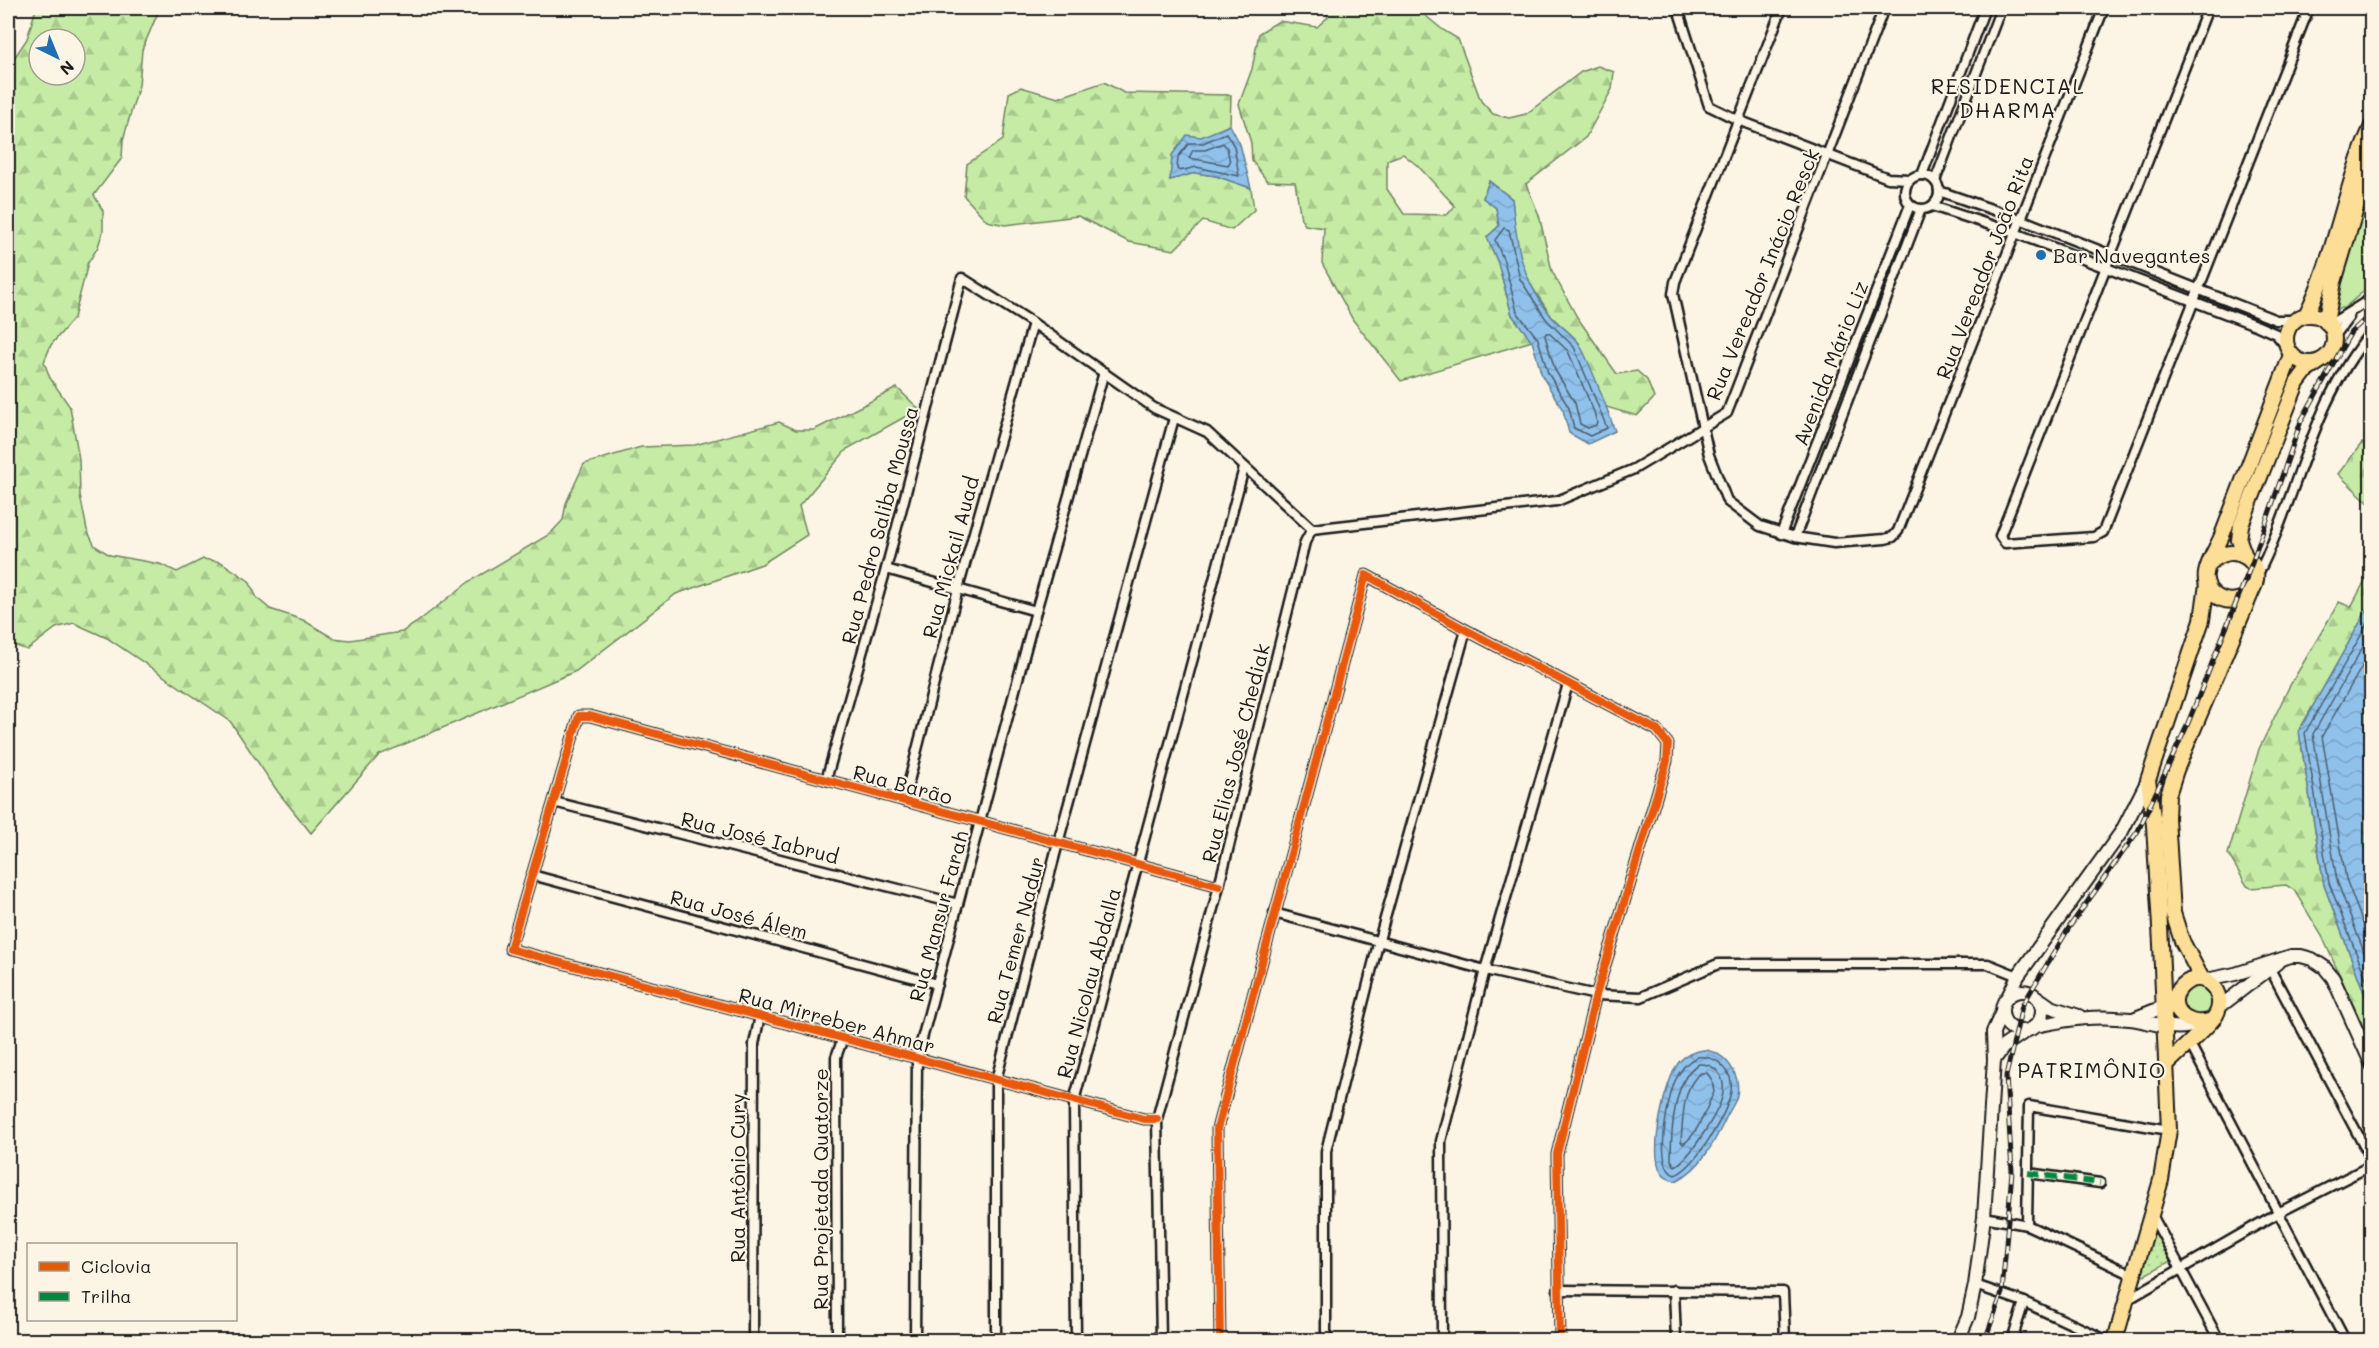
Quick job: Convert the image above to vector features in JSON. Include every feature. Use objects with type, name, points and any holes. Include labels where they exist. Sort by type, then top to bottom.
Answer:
[{"type":"main road","points":[[2115,1341],[2161,1180],[2169,1130],[2154,825],[2148,780],[2202,620],[2207,584],[2206,573],[2289,350],[2287,331],[2301,318],[2317,293],[2355,167],[2372,126]]},
{"type":"main road","points":[[2245,556],[2239,540],[2241,525],[2290,396],[2306,371],[2330,352],[2329,328],[2334,282],[2372,155]]},
{"type":"main road","points":[[2301,318],[2317,316],[2329,328]]},
{"type":"main road","points":[[2289,350],[2300,361],[2311,363],[2322,360]]},
{"type":"main road","points":[[2167,1064],[2218,1008],[2217,992],[2204,980],[2182,941],[2173,913],[2167,818],[2168,795],[2176,770],[2255,583],[2252,562],[2245,556],[2235,552],[2225,552],[2216,556],[2210,564]]},
{"type":"main road","points":[[2207,584],[2218,598],[2236,601],[2244,597],[2255,583]]},
{"type":"main road","points":[[2161,944],[2177,995],[2176,1006],[2189,1022],[2204,1022]]},
{"type":"main road","points":[[2177,995],[2182,986],[2191,980],[2204,980]]},
{"type":"street","points":[[1680,8],[1680,15],[1709,106],[1738,120],[1888,178],[1910,179],[1922,175],[1935,181]]},
{"type":"street","points":[[1782,8],[1675,282],[1673,294],[1709,454],[1727,501],[1760,526],[1795,537]]},
{"type":"street","name":"Rua Vereador Inácio Resck","points":[[1312,529],[1557,501],[1634,469],[1727,413],[1884,8]]},
{"type":"street","points":[[1922,175],[1985,8]]},
{"type":"street","points":[[1888,178],[1904,194],[1910,205],[1922,209],[1936,202],[1939,191],[1935,181],[2001,8]]},
{"type":"street","name":"Rua Vereador João Rita","points":[[1795,537],[1834,543],[1893,537],[1898,531],[2104,8]]},
{"type":"street","points":[[2208,8],[2000,536],[2006,543],[2100,535],[2195,303],[2309,8]]},
{"type":"street","points":[[1904,194],[1910,179]]},
{"type":"street","points":[[1939,191],[2020,219],[2276,320],[2301,318]]},
{"type":"street","name":"Avenida Mário Liz","points":[[1781,534],[1910,205]]},
{"type":"street","points":[[1932,206],[2015,233],[2258,326],[2276,334],[2289,350]]},
{"type":"street","name":"Avenida Mário Liz","points":[[1795,537],[1922,209]]},
{"type":"street","name":"Rua Pedro Saliba Moussa","points":[[826,780],[886,568],[962,278],[1033,323]]},
{"type":"street","points":[[2329,328],[2372,298]]},
{"type":"street","points":[[2329,328],[2355,310]]},
{"type":"street","points":[[1033,323],[1154,408],[1207,432],[1312,529]]},
{"type":"street","name":"Rua Mickail Auad","points":[[904,801],[958,589],[1033,323]]},
{"type":"street","points":[[2255,583],[2271,547],[2301,463],[2334,388],[2372,331]]},
{"type":"street","name":"Rua Mansur Farah","points":[[915,1341],[917,1058],[1036,611],[1104,372]]},
{"type":"street","name":"Rua Temer Nadur","points":[[996,1341],[996,1080],[1174,418]]},
{"type":"street","name":"Rua Nicolau Abdalla","points":[[1076,1341],[1074,1101],[1244,468]]},
{"type":"street","name":"Rua Elias José Chediak","points":[[1161,1341],[1156,1119],[1219,886],[1305,542],[1312,529]]},
{"type":"street","points":[[886,568],[1036,611]]},
{"type":"street","points":[[1220,1341],[1217,1129],[1366,575],[1657,730],[1668,744],[1667,761],[1596,995],[1557,1154],[1560,1341]]},
{"type":"street","points":[[1326,1341],[1326,1151],[1378,940],[1466,630]]},
{"type":"street","points":[[1442,1341],[1441,1141],[1485,970],[1568,684]]},
{"type":"street","name":"Rua Barão","points":[[554,802],[579,716],[590,716],[1219,886]]},
{"type":"street","points":[[1958,1341],[1968,1317],[1975,1285],[1984,1217],[1994,1060],[1993,1032],[2003,1004],[2018,976],[2122,831],[2138,804],[2148,780]]},
{"type":"street","points":[[532,875],[554,802]]},
{"type":"street","name":"Rua José Iabrud","points":[[554,802],[958,904]]},
{"type":"street","name":"Rua Mirreber Ahmar","points":[[532,875],[510,949],[1074,1101],[1144,1119],[1156,1119]]},
{"type":"street","name":"Rua José Álem","points":[[532,875],[937,984]]},
{"type":"street","points":[[1274,913],[1485,970],[1596,995],[1641,997],[1718,964],[1989,964],[2018,976],[2041,1004],[2042,1010],[2031,1029],[2004,1046],[1994,1060]]},
{"type":"street","points":[[2204,980],[2301,956],[2312,959],[2324,967],[2340,990],[2372,1065]]},
{"type":"street","points":[[2218,1008],[2272,964]]},
{"type":"street","points":[[2272,964],[2372,1161]]},
{"type":"street","points":[[2008,997],[2017,992],[2031,994],[2051,1007],[2080,1017]]},
{"type":"street","points":[[2132,1019],[2163,1007],[2177,995]]},
{"type":"street","points":[[2002,1012],[2007,1026],[2017,1031],[2080,1017],[2132,1019],[2180,1028],[2204,1022]]},
{"type":"street","name":"Rua Antônio Cury","points":[[753,1341],[754,1044],[760,1016]]},
{"type":"street","name":"Rua Projetada Quatorze","points":[[837,1341],[836,1057],[843,1038]]},
{"type":"street","points":[[2189,1042],[2345,1341]]},
{"type":"street","points":[[2027,1225],[2029,1106],[2169,1130]]},
{"type":"street","points":[[2125,1302],[2278,1213],[2372,1166]]},
{"type":"street","points":[[2028,1173],[2100,1183]]},
{"type":"street","points":[[2150,1212],[2219,1341]]},
{"type":"street","points":[[1984,1217],[2027,1225],[2133,1275]]},
{"type":"street","points":[[1975,1285],[2024,1302],[2106,1341]]},
{"type":"street","points":[[1558,1290],[1783,1292],[1785,1341]]},
{"type":"street","points":[[1674,1290],[1676,1341]]},
{"type":"street","points":[[2012,1341],[2024,1302]]},
{"type":"street","points":[[2364,1341],[2372,1337]]},
{"type":"green space","points":[[36,8],[160,8],[142,50],[139,85],[123,140],[122,158],[94,195],[103,211],[103,230],[98,247],[88,263],[74,318],[51,345],[44,362],[50,378],[70,407],[79,459],[80,495],[87,530],[95,546],[110,555],[160,564],[177,572],[203,559],[221,562],[249,581],[257,598],[270,609],[303,620],[333,638],[350,640],[402,632],[470,581],[550,534],[563,520],[566,503],[584,464],[641,447],[695,445],[779,422],[796,430],[814,430],[897,388],[919,409],[847,449],[799,506],[807,535],[762,564],[676,594],[576,671],[379,755],[311,833],[278,792],[230,721],[107,638],[74,623],[56,628],[27,650],[8,643],[8,422],[10,410],[8,402],[8,320],[11,318],[8,278],[8,67],[27,39],[27,87],[87,87],[87,27],[30,27]]},
{"type":"green space","points":[[1324,8],[1416,8],[1458,39],[1481,101],[1493,114],[1509,118],[1526,114],[1581,72],[1598,66],[1614,72],[1612,89],[1586,137],[1526,184],[1539,215],[1552,271],[1577,317],[1617,374],[1637,371],[1647,380],[1654,398],[1637,416],[1606,407],[1579,343],[1551,316],[1525,276],[1516,241],[1512,199],[1489,181],[1483,198],[1496,208],[1499,226],[1487,237],[1498,263],[1512,315],[1532,341],[1401,381],[1353,320],[1322,263],[1324,228],[1305,225],[1301,219],[1295,182],[1267,181],[1252,161],[1251,143],[1239,104],[1252,69],[1259,33],[1279,21],[1317,27],[1328,17]],"holes":[[[1403,154],[1419,167],[1455,206],[1447,215],[1404,214],[1387,189],[1387,160]]]},
{"type":"green space","points":[[1104,82],[1124,93],[1231,95],[1230,125],[1201,138],[1170,180],[1195,173],[1216,176],[1251,188],[1254,210],[1232,230],[1203,221],[1174,250],[1129,242],[1078,216],[1005,225],[987,221],[964,196],[967,164],[1003,140],[1009,93],[1021,87],[1058,98]]},
{"type":"green space","points":[[2371,178],[2371,285],[2344,308],[2338,308],[2335,296]]},
{"type":"green space","points":[[2362,443],[2371,448],[2371,505],[2338,474]]},
{"type":"green space","points":[[2371,569],[2371,603],[2299,731],[2324,885],[2371,1011],[2371,1044],[2322,936],[2294,890],[2286,885],[2251,888],[2247,886],[2228,854],[2259,749],[2289,687],[2339,602],[2351,607]]},
{"type":"green space","points":[[2197,987],[2203,988],[2211,996],[2211,1008],[2203,1016],[2197,1017],[2191,1016],[2183,1008],[2182,1002],[2183,996],[2191,988]]},
{"type":"green space","points":[[2153,1224],[2171,1261],[2133,1281]]},
{"type":"water","points":[[1230,125],[1240,144],[1251,188],[1216,176],[1195,173],[1170,180],[1172,155],[1187,135],[1201,137]]},
{"type":"water","points":[[1489,181],[1512,199],[1518,246],[1526,274],[1551,316],[1580,345],[1603,399],[1615,431],[1588,444],[1569,433],[1563,410],[1542,376],[1532,341],[1512,315],[1498,263],[1487,237],[1499,226],[1496,208],[1483,198]]},
{"type":"water","points":[[2371,603],[2372,791],[2368,812],[2372,820],[2371,1011],[2324,885],[2299,731]]},
{"type":"water","points":[[1704,1050],[1719,1055],[1731,1067],[1737,1082],[1736,1099],[1712,1144],[1700,1161],[1685,1176],[1676,1181],[1671,1180],[1662,1174],[1658,1162],[1658,1133],[1664,1099],[1679,1062],[1690,1053]]},
{"type":"railway","points":[[1985,1340],[2002,1293],[2012,1171],[2006,1076],[2022,1006],[2070,926],[2138,831],[2186,728],[2252,563],[2301,421],[2351,332],[2372,313]]},
{"type":"marked path","points":[[2028,1173],[2100,1183]]},
{"type":"cycle path","points":[[1220,1340],[1217,1129],[1366,575],[1657,730],[1668,744],[1667,761],[1596,995],[1557,1154],[1560,1340]]},
{"type":"cycle path","points":[[1157,1119],[1144,1119],[510,949],[579,716],[590,716],[1219,886]]},
{"type":"place","name":"Bar Navegantes","points":[[2041,255]]},
{"type":"district","name":"RESIDENCIAL DHARMA","points":[[2008,97]]},
{"type":"district","name":"PATRIMÔNIO","points":[[2092,1069]]}]
